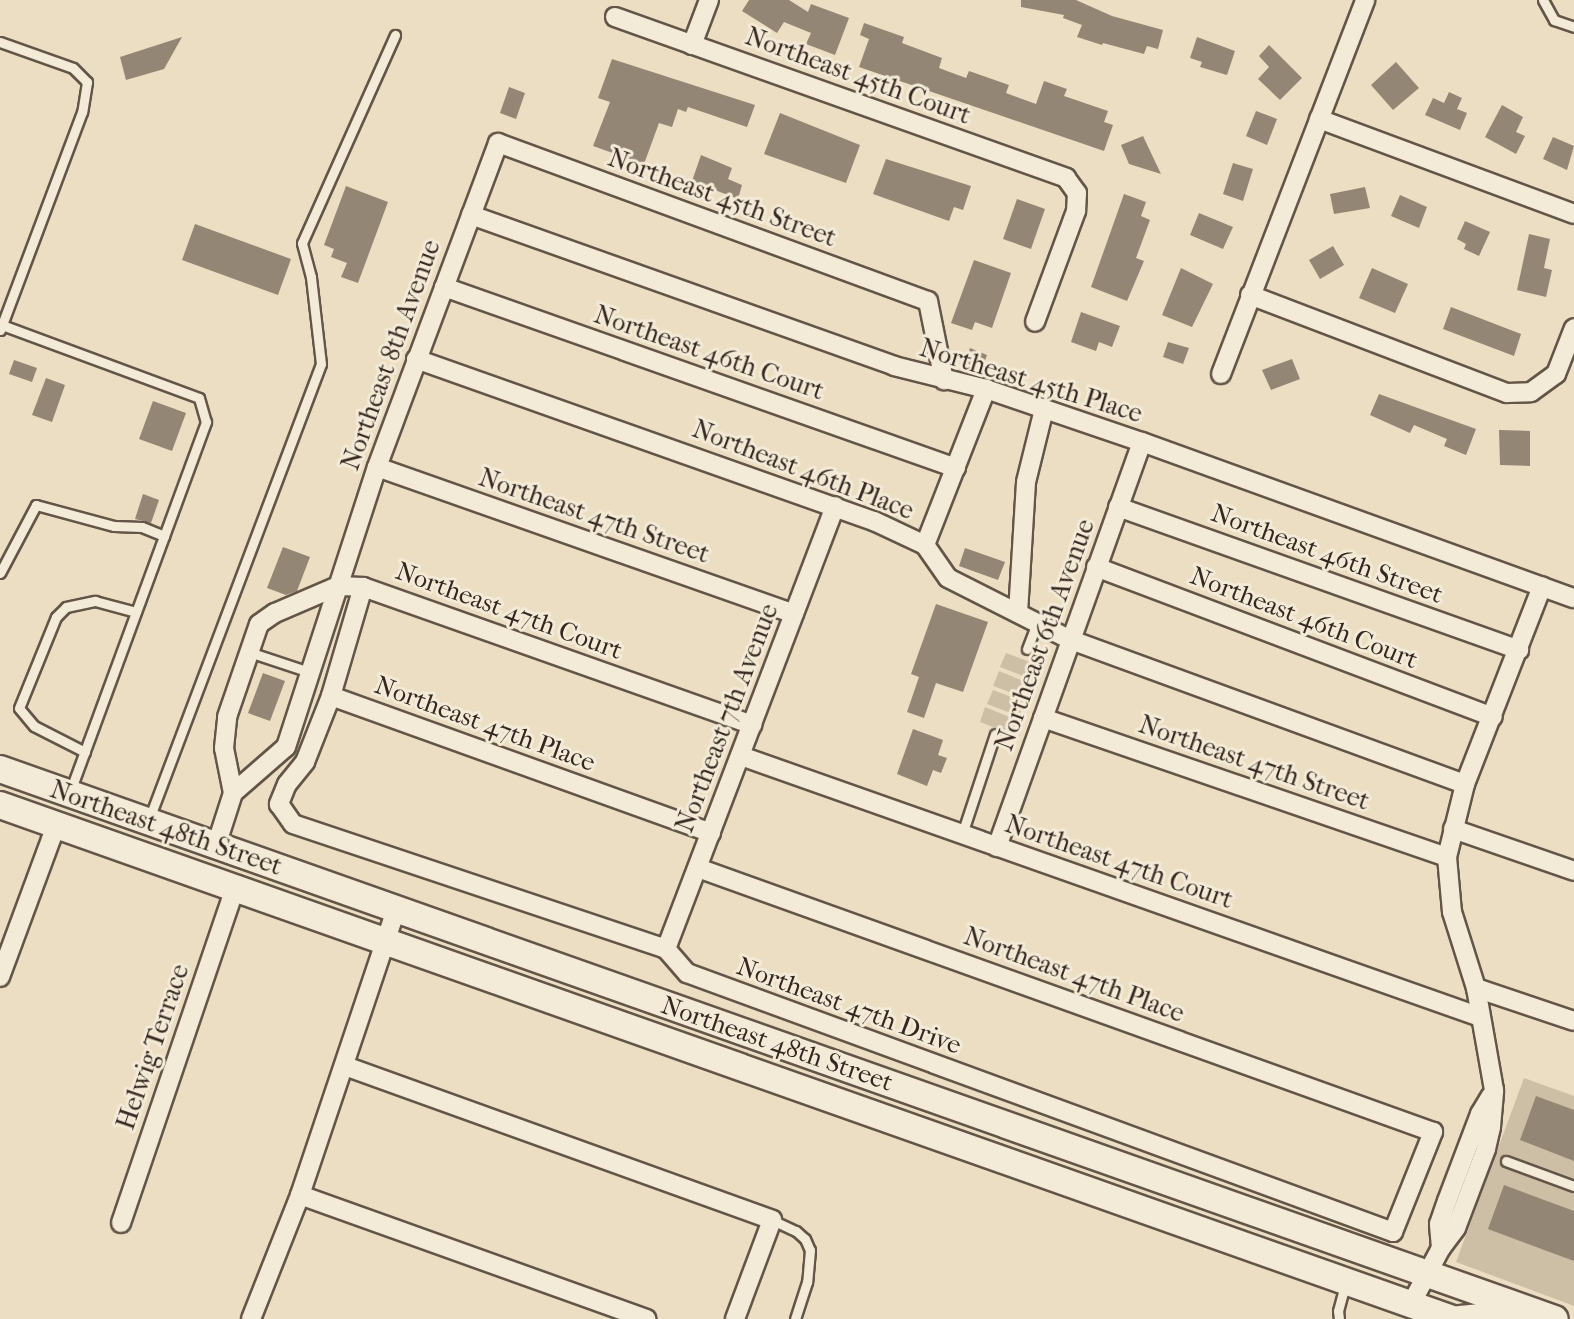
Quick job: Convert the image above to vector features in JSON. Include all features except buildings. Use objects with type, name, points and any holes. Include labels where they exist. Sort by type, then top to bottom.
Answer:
[{"type":"main road","name":"Northeast 48th Street","points":[[0,769],[1546,1316]]},
{"type":"main road","name":"Northeast 48th Street","points":[[7,808],[1346,1281],[1414,1310],[1452,1319]]},
{"type":"main road","points":[[7,808],[52,813],[184,859],[200,858],[216,846]]},
{"type":"main road","points":[[1460,1319],[1546,1316]]},
{"type":"street","points":[[692,45],[709,0]]},
{"type":"street","points":[[1221,374],[1365,0]]},
{"type":"street","name":"Northeast 45th Court","points":[[615,17],[1066,178],[1077,193],[1076,211],[1035,322]]},
{"type":"street","points":[[1319,119],[1574,214]]},
{"type":"street","name":"Northeast 8th Avenue","points":[[233,793],[286,747],[377,467],[498,143]]},
{"type":"street","name":"Northeast 45th Street","points":[[498,143],[928,301],[944,380]]},
{"type":"street","name":"Northeast 45th Place","points":[[471,215],[894,366],[986,389],[1142,442],[1574,598]]},
{"type":"street","name":"Northeast 46th Court","points":[[444,287],[956,468]]},
{"type":"street","points":[[1250,295],[1507,393],[1531,392],[1556,374],[1574,328]]},
{"type":"street","name":"Northeast 46th Place","points":[[416,359],[835,506],[925,545],[948,578],[1071,640],[1465,784]]},
{"type":"street","points":[[925,545],[986,389]]},
{"type":"street","points":[[1018,613],[1026,482],[1044,409]]},
{"type":"street","name":"Northeast 6th Avenue","points":[[997,847],[1142,442]]},
{"type":"street","name":"Northeast 47th Street","points":[[377,467],[794,614]]},
{"type":"street","name":"Northeast 7th Avenue","points":[[666,949],[835,506]]},
{"type":"street","name":"Northeast 46th Street","points":[[1118,507],[1519,650]]},
{"type":"street","name":"Northeast 46th Court","points":[[1096,567],[1493,717]]},
{"type":"street","points":[[216,846],[233,793],[224,748],[226,733],[259,624],[275,613],[338,586]]},
{"type":"street","name":"Northeast 47th Court","points":[[338,586],[363,587],[752,725]]},
{"type":"street","points":[[1414,1310],[1427,1275],[1456,1228],[1486,1149],[1494,1090],[1476,988],[1452,912],[1447,857],[1465,784],[1542,586]]},
{"type":"street","points":[[331,696],[363,587]]},
{"type":"street","name":"Northeast 47th Drive","points":[[331,696],[305,762],[287,784],[279,804],[293,824],[666,949],[687,973],[1393,1232]]},
{"type":"street","name":"Northeast 47th Place","points":[[331,696],[711,833]]},
{"type":"street","name":"Northeast 47th Street","points":[[1043,718],[1447,857]]},
{"type":"street","name":"Northeast 47th Court","points":[[741,756],[1480,1017]]},
{"type":"street","points":[[0,977],[56,826]]},
{"type":"street","points":[[1453,829],[1574,871]]},
{"type":"street","name":"Northeast 47th Place","points":[[698,868],[1433,1132],[1393,1232]]},
{"type":"street","name":"Helwig Terrace","points":[[121,1223],[235,888]]},
{"type":"street","points":[[257,1317],[396,910]]},
{"type":"street","points":[[1476,988],[1574,1021]]},
{"type":"street","points":[[345,1066],[772,1220],[735,1319]]},
{"type":"street","points":[[300,1195],[646,1319]]},
{"type":"lane","points":[[1543,0],[1554,20],[1574,27]]},
{"type":"lane","points":[[148,822],[321,364],[311,277],[302,243],[395,35]]},
{"type":"lane","points":[[0,42],[73,68],[87,82],[82,112],[1,327],[199,398],[206,422],[69,795]]},
{"type":"lane","points":[[0,573],[36,505],[114,526],[142,527],[164,536]]},
{"type":"lane","points":[[85,752],[34,726],[19,708],[56,617],[66,607],[95,601],[136,612]]},
{"type":"lane","points":[[1027,649],[1037,623]]},
{"type":"lane","points":[[249,652],[312,673]]},
{"type":"lane","points":[[962,834],[995,734]]},
{"type":"lane","points":[[1506,1161],[1574,1186]]},
{"type":"lane","points":[[772,1220],[796,1231],[805,1239],[810,1250],[807,1282],[795,1319]]},
{"type":"lane","points":[[1339,1319],[1338,1311],[1346,1281]]},
{"type":"shaded area","points":[[1006,653],[1038,665],[1033,680],[1000,667]]},
{"type":"shaded area","points":[[999,671],[1031,684],[1026,698],[993,686]]},
{"type":"shaded area","points":[[993,690],[1025,702],[1019,716],[987,704]]},
{"type":"shaded area","points":[[985,707],[1017,720],[1012,734],[980,722]]},
{"type":"shaded area","points":[[1524,1078],[1574,1096],[1574,1306],[1456,1262]]}]
